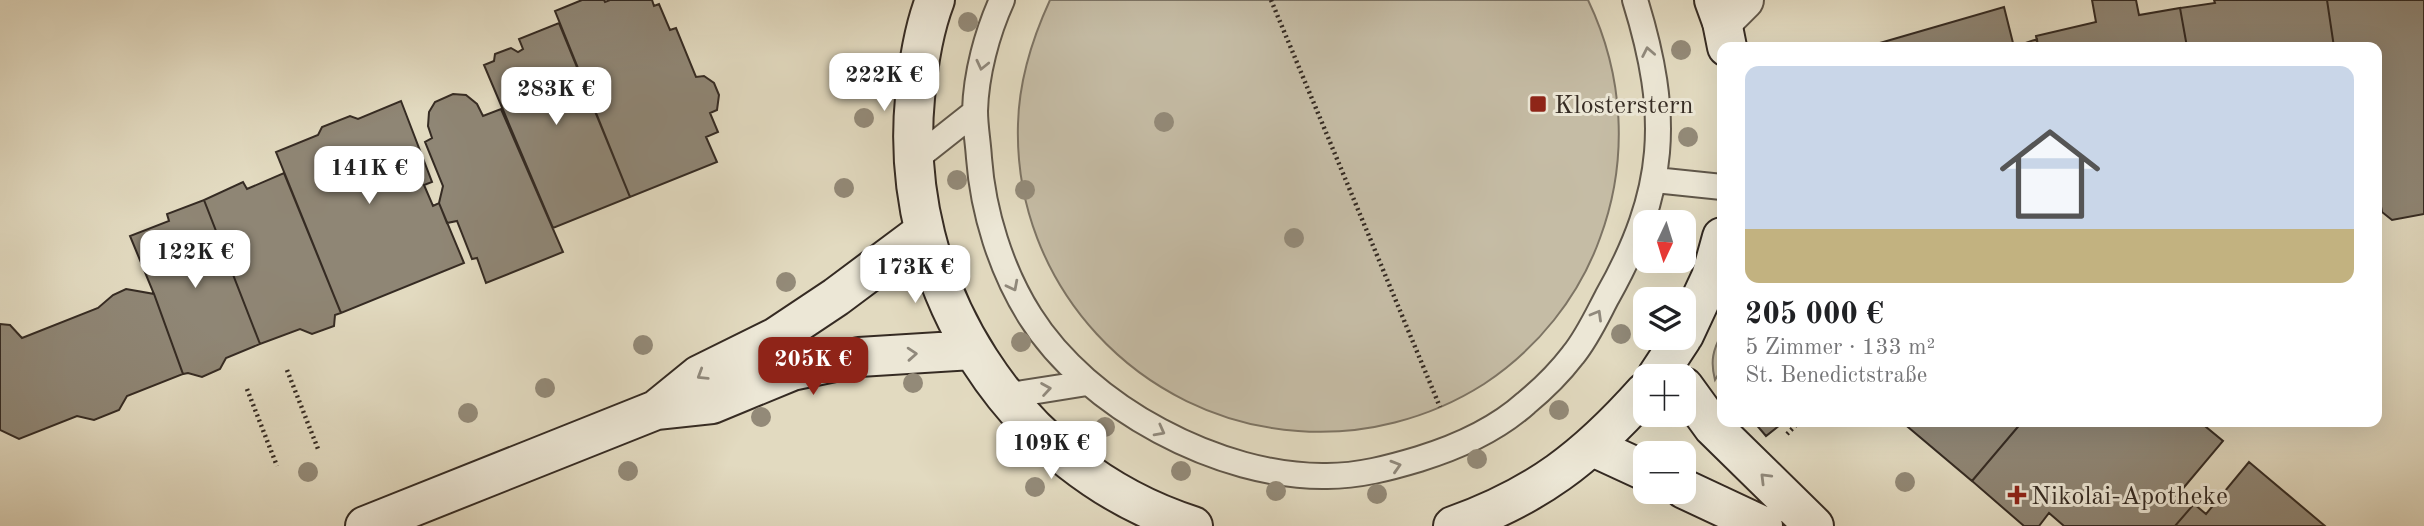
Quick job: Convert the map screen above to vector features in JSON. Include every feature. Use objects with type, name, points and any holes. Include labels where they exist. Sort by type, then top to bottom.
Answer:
[{"type":"main road","points":[[934,0],[917,77],[913,161],[923,232],[942,292],[972,350],[1005,396],[1038,432],[1088,474],[1138,503],[1194,526]]},
{"type":"main road","points":[[656,410],[699,374],[776,337],[836,297],[923,232]]},
{"type":"main road","points":[[1672,364],[1711,277],[1717,255]]},
{"type":"main road","points":[[365,526],[656,410],[712,404],[792,371],[859,357],[972,350]]},
{"type":"main road","points":[[1696,402],[1713,426],[1814,526]]},
{"type":"main road","points":[[1453,526],[1488,514],[1537,489],[1592,447],[1633,405]]},
{"type":"main road","points":[[1592,447],[1633,466]]},
{"type":"main road","points":[[1696,495],[1763,526]]},
{"type":"lane","points":[[1002,0],[977,85],[975,112],[980,179],[990,221],[1010,281],[1032,319],[1087,383],[1141,421],[1202,452],[1239,464],[1302,475],[1329,476],[1381,470],[1457,446],[1495,426],[1526,404],[1575,354],[1624,267],[1644,221],[1655,180],[1659,114],[1643,26],[1635,0]]},
{"type":"lane","points":[[913,161],[975,112]]},
{"type":"lane","points":[[1655,180],[1717,186]]},
{"type":"lane","points":[[1005,396],[1087,383]]},
{"type":"path","points":[[1271,0],[1457,446]]},
{"type":"path","points":[[287,370],[318,449]]},
{"type":"path","points":[[247,389],[277,466]]},
{"type":"shaded area","points":[[1050,0],[1588,0],[1609,58],[1618,118],[1615,178],[1609,208],[1591,260],[1568,301],[1522,355],[1484,384],[1418,416],[1347,431],[1298,431],[1240,421],[1186,401],[1138,371],[1096,334],[1062,289],[1037,238],[1022,183],[1018,124],[1028,60]]},
{"type":"shaded area","points":[[1717,343],[1715,380],[1713,356]]},
{"type":"building","points":[[582,0],[652,0],[654,6],[659,4],[670,30],[676,28],[696,77],[704,76],[714,83],[719,95],[717,110],[710,113],[718,132],[706,137],[717,162],[630,197],[555,11]]},
{"type":"building","points":[[2092,0],[2136,0],[2139,15],[2180,8],[2186,42],[2037,42],[2036,36],[2096,22]]},
{"type":"building","points":[[2214,0],[2327,0],[2333,42],[2186,42],[2180,8],[2215,3]]},
{"type":"building","points":[[2327,0],[2424,0],[2424,214],[2392,220],[2382,212],[2382,42],[2333,42]]},
{"type":"building","points":[[2004,7],[2013,42],[1883,42]]},
{"type":"building","points":[[559,23],[630,197],[553,228],[484,65],[494,61],[495,54],[511,48],[518,52],[523,49],[519,39]]},
{"type":"building","points":[[453,94],[466,95],[477,104],[483,116],[501,109],[563,252],[486,283],[477,258],[472,259],[457,221],[447,223],[439,203],[443,186],[425,142],[432,138],[428,126],[429,112],[435,102]]},
{"type":"building","points":[[401,101],[432,182],[424,185],[433,206],[439,203],[464,263],[341,313],[276,152],[318,135],[322,127],[350,116],[358,119]]},
{"type":"building","points":[[284,173],[341,313],[335,315],[334,326],[312,334],[300,329],[260,344],[204,200],[243,182],[247,189]]},
{"type":"building","points":[[204,200],[260,344],[226,358],[220,369],[202,377],[183,374],[130,236],[169,221],[167,214]]},
{"type":"building","points":[[126,289],[154,294],[183,374],[127,396],[119,410],[94,420],[77,416],[19,439],[0,430],[0,324],[10,325],[22,338],[98,308],[113,295]]},
{"type":"building","points":[[1758,427],[1777,427],[1766,436]]},
{"type":"building","points":[[1908,427],[2018,427],[1972,481]]},
{"type":"building","points":[[2018,427],[2206,427],[2223,441],[2180,492],[2194,504],[2175,526],[2064,526],[2049,513],[2039,526],[2024,526],[1972,481]]},
{"type":"building","points":[[2249,462],[2325,526],[2175,526],[2194,504],[2206,514]]},
{"type":"place","name":"Klosterstern","points":[[1538,104]]},
{"type":"place","name":"Nikolai-Apotheke","points":[[2017,495]]}]
